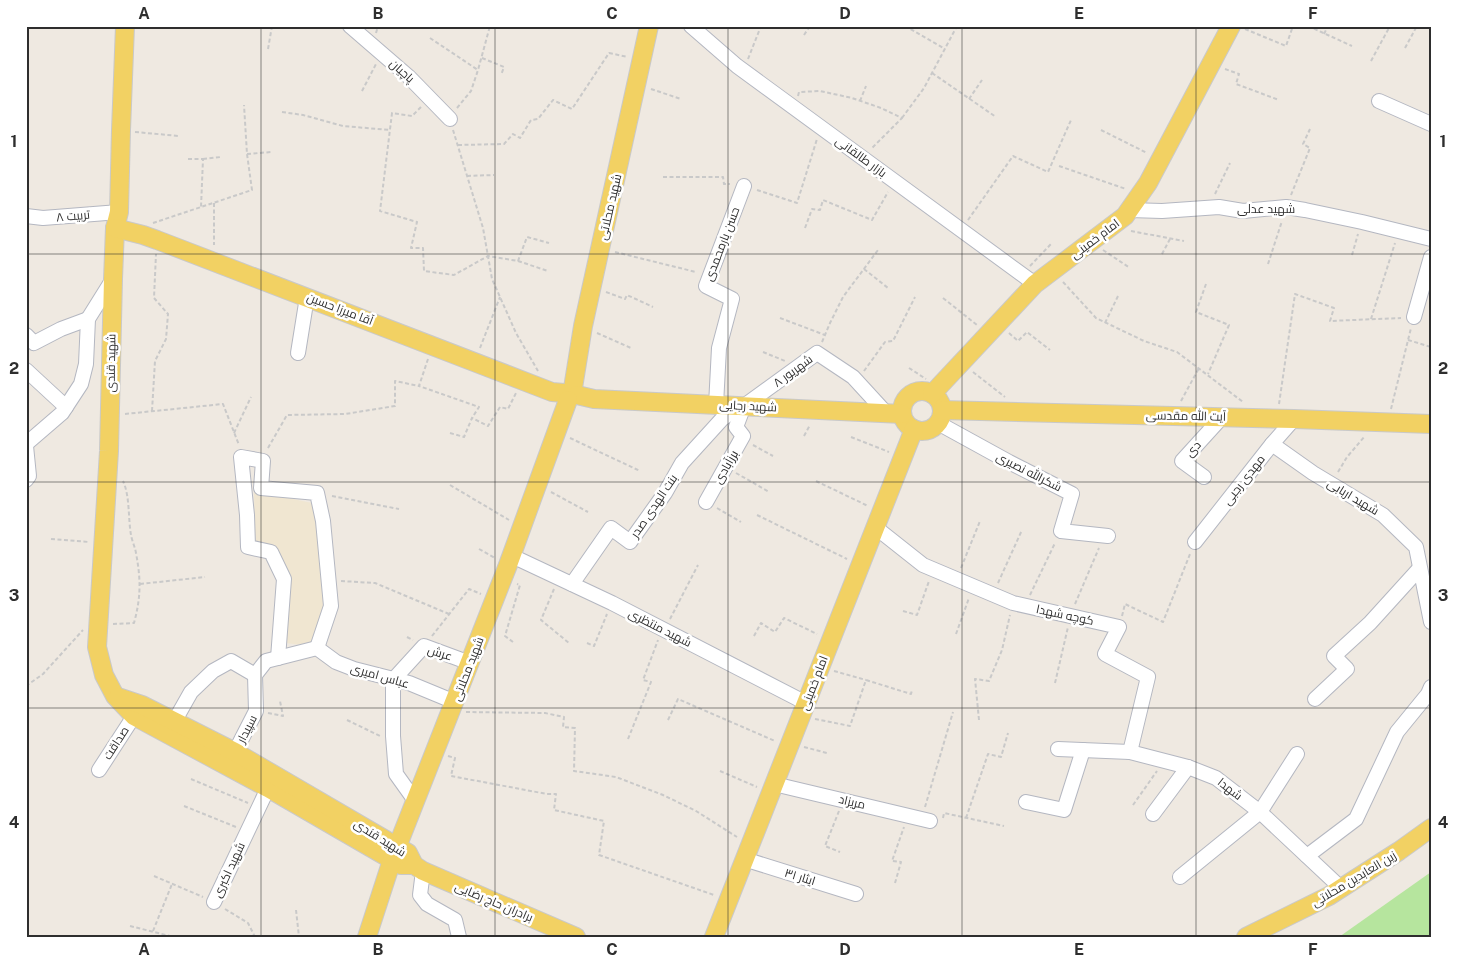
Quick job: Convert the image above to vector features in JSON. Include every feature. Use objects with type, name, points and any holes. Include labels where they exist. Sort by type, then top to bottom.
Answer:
[{"type":"main road","name":"شهید قندی","points":[[125,26],[121,130],[121,224],[113,279],[109,451],[97,647],[104,675],[115,696],[134,716],[395,854],[408,853],[419,868]]},
{"type":"main road","name":"شهید محلاتی","points":[[367,937],[395,854],[495,600],[557,431],[575,395],[583,326],[649,26]]},
{"type":"main road","name":"امام خمینی","points":[[936,391],[993,328],[1028,280],[1053,270],[1125,216],[1148,183],[1231,26]]},
{"type":"main road","name":"آقا میرزا حسین","points":[[121,224],[157,240],[552,392],[575,395]]},
{"type":"main road","points":[[920,391],[936,391],[940,404],[940,416],[933,427],[927,430],[914,429],[894,413],[908,396],[920,391]]},
{"type":"main road","name":"شهید رجایی","points":[[575,395],[716,405],[894,413]]},
{"type":"main road","name":"آیت الله مقدسی","points":[[940,416],[1023,412],[1431,424]]},
{"type":"main road","name":"امام خمینی","points":[[714,937],[914,429]]},
{"type":"main road","name":"شهید قندی","points":[[115,696],[142,705],[235,752],[395,854]]},
{"type":"main road","name":"زین العابدین محلاتی","points":[[1246,937],[1320,901],[1399,851],[1431,828]]},
{"type":"main road","name":"برادران حاج رضایی","points":[[419,868],[576,937]]},
{"type":"street","name":"پاچیان","points":[[350,26],[409,77],[450,119]]},
{"type":"street","name":"بازار طالقانی","points":[[691,26],[744,71],[1028,280]]},
{"type":"street","points":[[1379,101],[1431,124]]},
{"type":"street","name":"حسن یارمحمدی","points":[[716,405],[719,348],[732,299],[706,286],[744,186]]},
{"type":"street","name":"شهید عدلی","points":[[1129,210],[1162,211],[1219,207],[1243,211],[1286,207],[1430,238]]},
{"type":"street","name":"تربیت ۸","points":[[26,216],[121,224]]},
{"type":"street","points":[[1414,317],[1431,257]]},
{"type":"street","points":[[28,478],[26,445],[62,413],[81,384],[86,364],[88,319],[113,279]]},
{"type":"street","points":[[298,353],[307,297]]},
{"type":"street","points":[[26,335],[34,343],[60,329],[88,319]]},
{"type":"street","name":"۸ شهریور","points":[[742,406],[817,353],[853,377],[894,413]]},
{"type":"street","points":[[26,370],[66,407]]},
{"type":"street","name":"برزآبادی","points":[[706,502],[742,439],[743,436],[736,427],[742,406]]},
{"type":"street","name":"بنت الهدی صدر","points":[[572,584],[611,528],[630,542],[665,493],[682,464],[722,419],[742,406]]},
{"type":"street","name":"شکرالله نصیری","points":[[940,416],[1009,462],[1072,494],[1061,531]]},
{"type":"street","name":"دی","points":[[1204,477],[1182,461],[1222,417]]},
{"type":"street","name":"مهدی رجبی","points":[[1195,542],[1294,419]]},
{"type":"street","name":"شهید اربابی","points":[[1272,444],[1313,473],[1383,515],[1416,547],[1431,622]]},
{"type":"street","points":[[174,722],[191,692],[213,671],[231,661],[255,674],[266,662],[317,648],[331,606],[323,521],[317,493],[262,488],[263,461],[241,457],[248,547],[271,552],[284,579],[278,658]]},
{"type":"street","name":"کوچه شهدا","points":[[878,520],[923,565],[934,570],[1019,605],[1119,627]]},
{"type":"street","points":[[1061,531],[1106,536]]},
{"type":"street","name":"شهید منتظری","points":[[508,566],[559,578],[612,603],[803,710]]},
{"type":"street","points":[[1315,699],[1347,668],[1334,656],[1370,623],[1419,569]]},
{"type":"street","points":[[1119,627],[1105,654],[1148,676],[1130,752]]},
{"type":"street","name":"عرش","points":[[393,680],[424,646],[470,663]]},
{"type":"street","name":"عباس امیری","points":[[317,648],[336,662],[354,669],[409,683],[453,707]]},
{"type":"street","name":"سپیدار","points":[[235,752],[256,711],[255,674]]},
{"type":"street","points":[[393,680],[396,774],[416,802]]},
{"type":"street","points":[[1307,856],[1356,819],[1397,732],[1428,694],[1431,687]]},
{"type":"street","name":"صداقت","points":[[98,770],[134,716]]},
{"type":"street","name":"شهدا","points":[[1058,749],[1130,752],[1216,778],[1260,812],[1342,888]]},
{"type":"street","points":[[1026,802],[1064,810],[1083,750]]},
{"type":"street","points":[[1180,877],[1260,812],[1297,754]]},
{"type":"street","points":[[1153,814],[1188,768]]},
{"type":"street","name":"شهید اکبری","points":[[214,902],[268,788]]},
{"type":"street","name":"مریزاد","points":[[772,789],[843,800],[920,818]]},
{"type":"street","name":"ایثار ۳۱","points":[[747,852],[856,894]]},
{"type":"street","points":[[419,868],[420,895],[427,904],[455,920],[459,937]]},
{"type":"path","points":[[268,49],[272,26]]},
{"type":"path","points":[[490,26],[482,58],[470,91],[450,119],[483,228],[492,279],[516,333],[540,375]]},
{"type":"path","points":[[744,71],[761,26]]},
{"type":"path","points":[[804,35],[810,26]]},
{"type":"path","points":[[905,26],[945,49]]},
{"type":"path","points":[[864,159],[902,118],[924,88],[958,26]]},
{"type":"path","points":[[1238,26],[1286,46],[1293,26]]},
{"type":"path","points":[[1308,26],[1352,46]]},
{"type":"path","points":[[1324,34],[1328,26]]},
{"type":"path","points":[[1371,61],[1390,26]]},
{"type":"path","points":[[1405,48],[1417,26]]},
{"type":"path","points":[[430,38],[478,70]]},
{"type":"path","points":[[362,91],[382,53]]},
{"type":"path","points":[[458,145],[504,144],[513,134],[520,138],[531,120],[538,119],[553,100],[572,109],[609,53],[642,59]]},
{"type":"path","points":[[482,58],[504,67],[501,75]]},
{"type":"path","points":[[1211,64],[1239,74],[1236,84],[1279,100]]},
{"type":"path","points":[[932,73],[996,116]]},
{"type":"path","points":[[969,98],[982,80]]},
{"type":"path","points":[[637,84],[681,99]]},
{"type":"path","points":[[860,101],[866,86]]},
{"type":"path","points":[[794,108],[799,92],[820,91],[860,101],[902,118]]},
{"type":"path","points":[[430,99],[412,116],[392,113],[380,211],[417,222],[411,248],[423,248],[424,271],[454,276],[488,256],[518,261],[548,271]]},
{"type":"path","points":[[121,224],[201,207],[252,190],[246,154],[244,105]]},
{"type":"path","points":[[282,112],[302,114],[343,126],[390,130]]},
{"type":"path","points":[[960,230],[1014,156],[1048,172],[1071,120]]},
{"type":"path","points":[[663,177],[723,177],[724,184],[744,186],[797,204],[820,127]]},
{"type":"path","points":[[1268,264],[1286,207],[1310,148],[1303,144],[1310,129]]},
{"type":"path","points":[[121,130],[179,136]]},
{"type":"path","points":[[1101,130],[1160,159]]},
{"type":"path","points":[[246,154],[271,152]]},
{"type":"path","points":[[188,159],[221,158]]},
{"type":"path","points":[[201,207],[203,159]]},
{"type":"path","points":[[1209,208],[1230,162]]},
{"type":"path","points":[[1059,166],[1140,194]]},
{"type":"path","points":[[467,176],[494,175]]},
{"type":"path","points":[[805,228],[812,209],[820,210],[823,200],[872,220],[894,181]]},
{"type":"path","points":[[214,203],[215,262]]},
{"type":"path","points":[[1352,255],[1362,222]]},
{"type":"path","points":[[1111,226],[1184,242]]},
{"type":"path","points":[[1371,319],[1398,232]]},
{"type":"path","points":[[518,261],[528,237],[549,243]]},
{"type":"path","points":[[1162,254],[1170,239]]},
{"type":"path","points":[[152,411],[155,362],[166,339],[168,314],[154,298],[157,240]]},
{"type":"path","points":[[1091,242],[1130,268]]},
{"type":"path","points":[[1028,280],[1052,244]]},
{"type":"path","points":[[600,248],[696,272]]},
{"type":"path","points":[[817,353],[843,297],[878,250]]},
{"type":"path","points":[[864,269],[888,288]]},
{"type":"path","points":[[1053,270],[1096,318],[1144,341],[1177,352],[1243,402],[1257,418]]},
{"type":"path","points":[[1206,284],[1196,312],[1229,325],[1208,374]]},
{"type":"path","points":[[592,287],[625,300],[627,295],[653,307]]},
{"type":"path","points":[[1277,418],[1295,294],[1334,308],[1330,322],[1414,317],[1387,422]]},
{"type":"path","points":[[1105,322],[1118,296]]},
{"type":"path","points":[[475,362],[500,297]]},
{"type":"path","points":[[857,381],[885,342],[893,341],[915,297]]},
{"type":"path","points":[[943,298],[1018,341],[1027,332],[1050,350]]},
{"type":"path","points":[[780,318],[824,335]]},
{"type":"path","points":[[583,326],[631,348]]},
{"type":"path","points":[[1408,340],[1431,347]]},
{"type":"path","points":[[419,386],[432,345]]},
{"type":"path","points":[[762,352],[799,367]]},
{"type":"path","points":[[962,362],[1023,412]]},
{"type":"path","points":[[909,368],[936,391]]},
{"type":"path","points":[[1173,416],[1199,368]]},
{"type":"path","points":[[472,418],[488,426],[500,407],[508,409],[522,380]]},
{"type":"path","points":[[263,461],[287,415],[346,414],[396,406],[395,381],[419,386],[479,406],[464,437],[450,433]]},
{"type":"path","points":[[234,433],[251,397]]},
{"type":"path","points":[[110,416],[224,404],[244,458]]},
{"type":"path","points":[[557,431],[640,471]]},
{"type":"path","points":[[1331,484],[1347,457],[1370,431]]},
{"type":"path","points":[[851,437],[902,458]]},
{"type":"path","points":[[742,439],[773,456]]},
{"type":"path","points":[[726,467],[769,492]]},
{"type":"path","points":[[26,686],[43,674],[99,618],[134,623],[140,603],[140,584],[124,481]]},
{"type":"path","points":[[816,481],[878,520]]},
{"type":"path","points":[[450,485],[522,527]]},
{"type":"path","points":[[538,486],[588,512]]},
{"type":"path","points":[[317,493],[399,509]]},
{"type":"path","points":[[706,502],[741,522]]},
{"type":"path","points":[[757,515],[860,566]]},
{"type":"path","points":[[956,579],[980,521]]},
{"type":"path","points":[[993,595],[1022,530]]},
{"type":"path","points":[[979,720],[975,679],[989,681],[1019,605],[1061,531]]},
{"type":"path","points":[[1054,683],[1070,616],[1106,536]]},
{"type":"path","points":[[51,539],[104,544]]},
{"type":"path","points":[[1119,627],[1125,604],[1163,622],[1195,542]]},
{"type":"path","points":[[479,549],[508,566],[520,585],[505,636],[513,642]]},
{"type":"path","points":[[628,739],[651,682],[643,680],[663,630],[698,565]]},
{"type":"path","points":[[903,611],[917,615],[934,570]]},
{"type":"path","points":[[140,584],[206,577]]},
{"type":"path","points":[[559,578],[541,620],[569,643]]},
{"type":"path","points":[[329,580],[375,583],[449,614]]},
{"type":"path","points":[[956,634],[973,586]]},
{"type":"path","points":[[424,646],[469,589],[495,600]]},
{"type":"path","points":[[588,643],[594,646],[612,603]]},
{"type":"path","points":[[754,636],[762,623],[775,632],[784,618],[830,641]]},
{"type":"path","points":[[820,666],[911,694],[912,690]]},
{"type":"path","points":[[803,710],[850,726],[866,680]]},
{"type":"path","points":[[668,720],[678,699],[789,746],[827,753]]},
{"type":"path","points":[[256,711],[283,716],[280,701]]},
{"type":"path","points":[[453,707],[545,712],[564,716],[563,727],[575,728],[574,772],[616,777],[663,795],[696,811],[747,852]]},
{"type":"path","points":[[895,883],[901,862],[892,861],[920,818],[953,712]]},
{"type":"path","points":[[348,720],[394,742]]},
{"type":"path","points":[[966,818],[988,754],[1001,757],[1008,733]]},
{"type":"path","points":[[435,753],[455,758],[451,776],[547,794],[556,794],[554,810],[604,821],[600,855],[728,900]]},
{"type":"path","points":[[1133,805],[1164,761]]},
{"type":"path","points":[[720,771],[772,789]]},
{"type":"path","points":[[191,779],[259,808]]},
{"type":"path","points":[[840,852],[825,846],[843,800]]},
{"type":"path","points":[[184,806],[248,832]]},
{"type":"path","points":[[920,818],[941,824],[944,813],[1004,826]]},
{"type":"path","points":[[154,876],[214,902]]},
{"type":"path","points":[[153,931],[172,884]]},
{"type":"path","name":"شهید اکبری","points":[[214,902],[248,923],[255,937]]},
{"type":"path","points":[[296,910],[299,937]]},
{"type":"path","points":[[130,926],[174,937]]},
{"type":"shaded area","points":[[254,491],[317,504],[326,604],[317,640],[308,646],[286,643],[291,576],[275,546],[255,542]]},
{"type":"green space","points":[[1431,872],[1431,937],[1339,937]]}]
